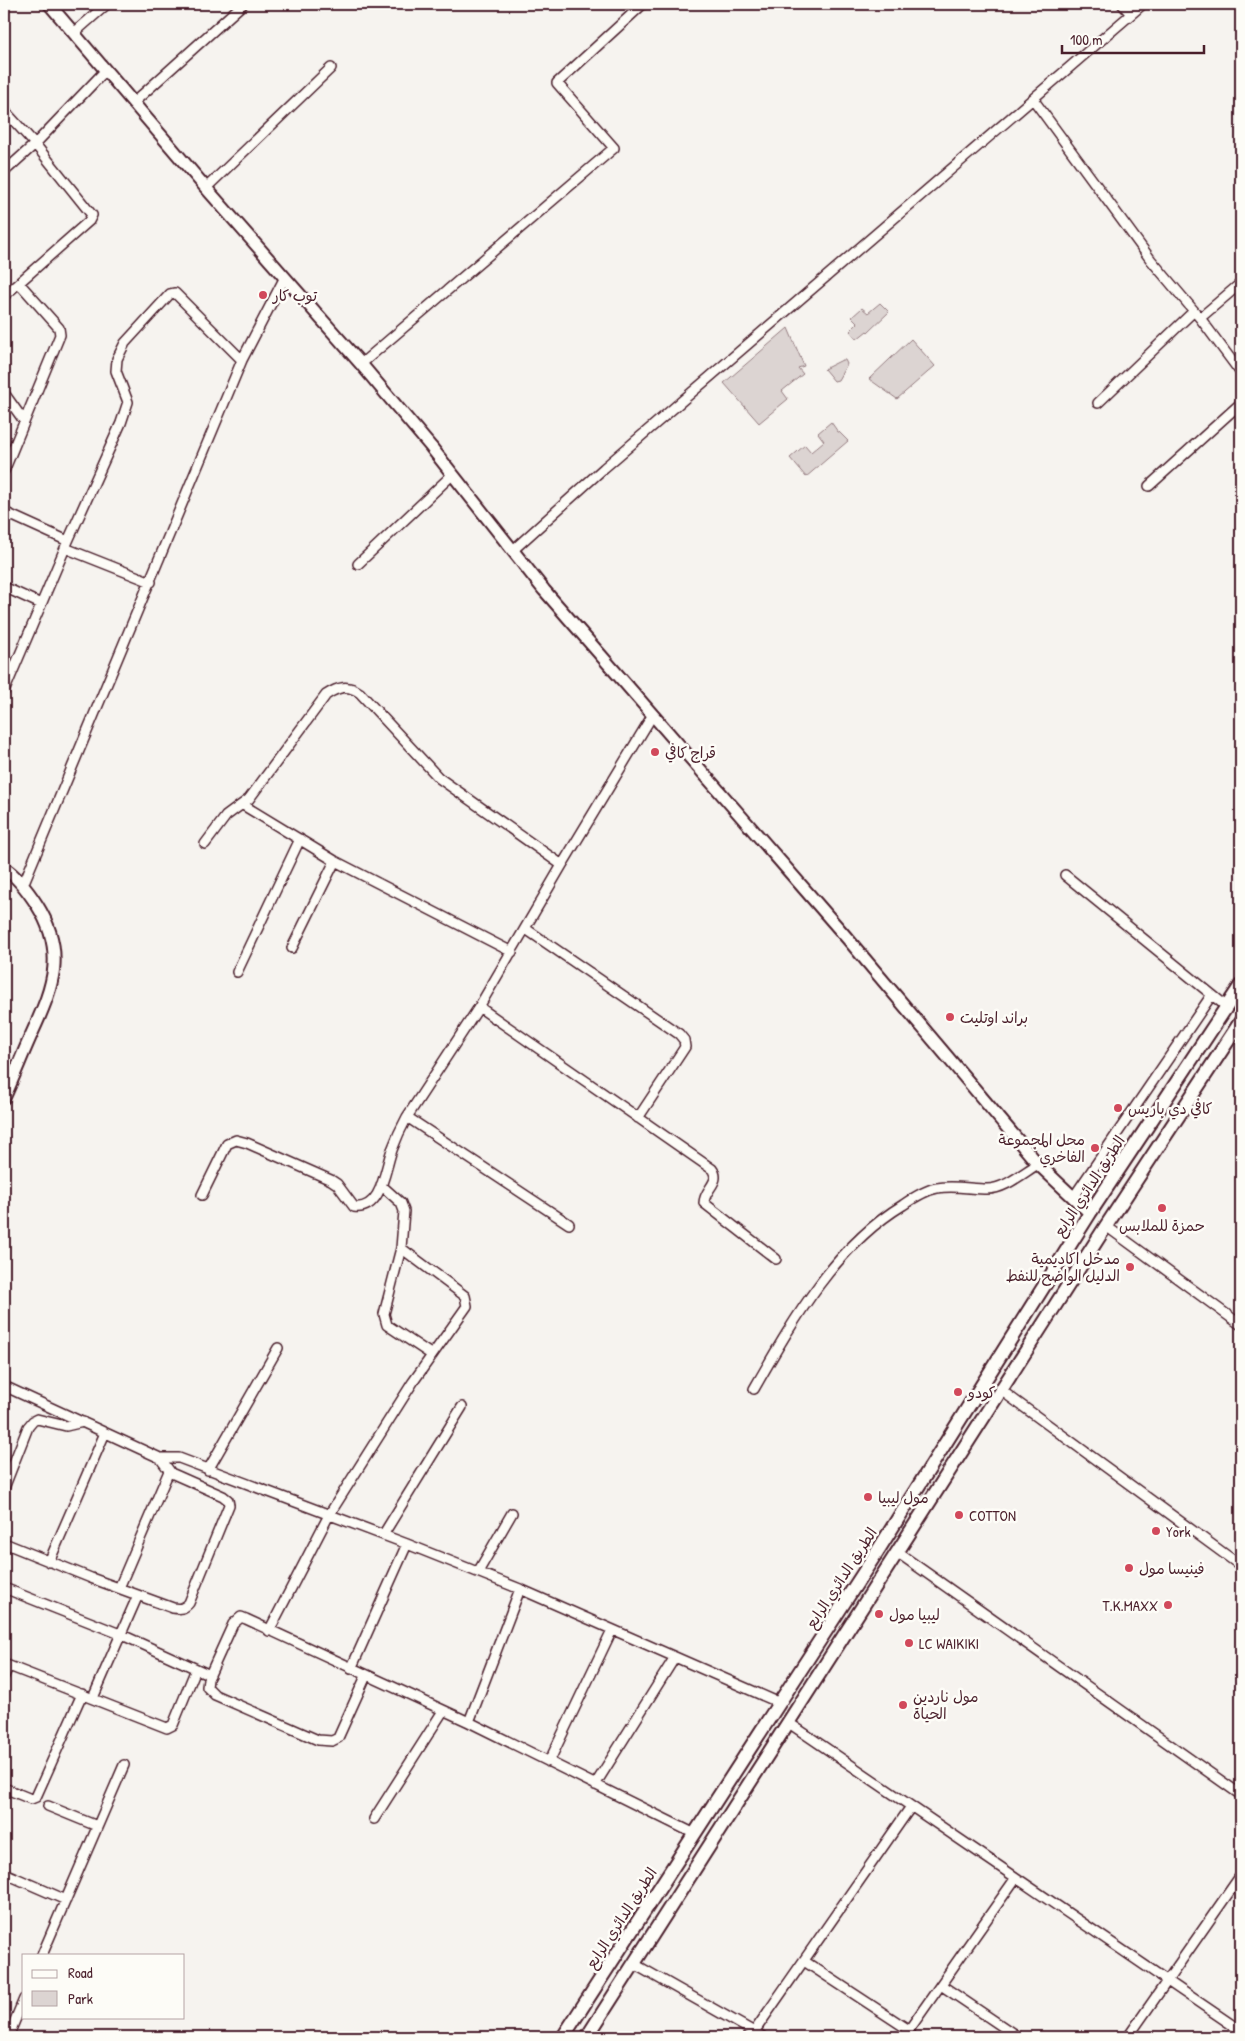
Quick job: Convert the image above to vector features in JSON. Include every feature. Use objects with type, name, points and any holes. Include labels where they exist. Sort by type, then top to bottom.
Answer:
[{"type":"main road","name":"الطريق الدائري الرابع","points":[[563,2037],[877,1552],[1090,1213],[1241,985]]},
{"type":"main road","points":[[587,2037],[1106,1226],[1240,1024]]},
{"type":"main road","points":[[738,1768],[754,1778]]},
{"type":"street","points":[[49,4],[133,104],[361,364],[452,474],[512,551],[652,716],[847,938],[1038,1164],[1090,1213]]},
{"type":"street","points":[[74,33],[107,4]]},
{"type":"street","points":[[133,104],[242,4]]},
{"type":"street","points":[[361,364],[614,148],[557,83],[643,4]]},
{"type":"street","points":[[1122,4],[1131,14]]},
{"type":"street","points":[[512,551],[612,462],[1143,4]]},
{"type":"street","points":[[206,188],[331,68]]},
{"type":"street","points":[[4,172],[35,144],[105,70]]},
{"type":"street","points":[[1033,99],[1151,260],[1197,314],[1241,373]]},
{"type":"street","points":[[4,110],[35,144],[92,216],[89,221],[4,296]]},
{"type":"street","points":[[23,885],[242,360],[284,277]]},
{"type":"street","points":[[1098,403],[1197,314],[1241,283]]},
{"type":"street","points":[[4,471],[60,335],[59,328],[18,284]]},
{"type":"street","points":[[4,692],[121,423],[128,402],[116,371],[118,359],[125,343],[170,294],[175,293],[242,360]]},
{"type":"street","points":[[4,394],[24,421]]},
{"type":"street","points":[[1149,486],[1241,403]]},
{"type":"street","points":[[358,564],[452,474]]},
{"type":"street","points":[[4,512],[67,544],[151,582]]},
{"type":"street","points":[[4,587],[41,604]]},
{"type":"street","points":[[205,844],[226,816],[243,805],[255,792],[326,695],[342,687],[352,688],[364,697],[439,778],[562,865]]},
{"type":"street","points":[[202,1194],[226,1145],[236,1140],[247,1143],[331,1180],[337,1184],[354,1207],[360,1207],[372,1201],[381,1185],[391,1152],[407,1117],[479,1007],[652,716]]},
{"type":"street","points":[[243,805],[335,861],[512,952]]},
{"type":"street","points":[[237,972],[300,839]]},
{"type":"street","points":[[292,948],[335,861]]},
{"type":"street","points":[[4,868],[23,885],[43,914],[49,926],[54,950],[55,968],[48,996],[4,1098]]},
{"type":"street","points":[[1064,875],[1211,996],[1227,1007]]},
{"type":"street","points":[[526,929],[679,1034],[684,1040],[685,1048],[638,1118]]},
{"type":"street","points":[[1073,1198],[1211,996]]},
{"type":"street","points":[[479,1007],[712,1169],[716,1174],[716,1179],[704,1198],[704,1203],[776,1259]]},
{"type":"street","points":[[407,1117],[569,1224]]},
{"type":"street","points":[[754,1389],[778,1347],[816,1291],[842,1256],[870,1227],[916,1197],[937,1188],[997,1188],[1038,1164]]},
{"type":"street","points":[[381,1185],[402,1206],[404,1212],[401,1248],[384,1320],[388,1325],[432,1356]]},
{"type":"street","points":[[1106,1226],[1241,1325]]},
{"type":"street","points":[[270,1631],[329,1515],[413,1382],[466,1309],[467,1298],[401,1248]]},
{"type":"street","points":[[208,1470],[278,1348]]},
{"type":"street","points":[[4,1386],[160,1458],[179,1458],[408,1544],[520,1589],[780,1703]]},
{"type":"street","points":[[1002,1391],[1241,1566]]},
{"type":"street","points":[[383,1535],[462,1407]]},
{"type":"street","points":[[4,1488],[32,1421],[38,1419],[66,1426],[83,1422]]},
{"type":"street","points":[[49,1562],[105,1433]]},
{"type":"street","points":[[4,1543],[49,1562],[173,1608],[180,1609],[185,1607],[229,1505],[226,1498],[169,1471],[160,1458]]},
{"type":"street","points":[[119,1588],[169,1471]]},
{"type":"street","points":[[478,1572],[512,1513]]},
{"type":"street","points":[[351,1668],[408,1544]]},
{"type":"street","points":[[897,1552],[1241,1796]]},
{"type":"street","points":[[4,1588],[120,1634],[210,1675]]},
{"type":"street","points":[[469,1722],[520,1589]]},
{"type":"street","points":[[92,1698],[138,1595]]},
{"type":"street","points":[[366,1676],[338,1738],[327,1741],[318,1740],[214,1695],[208,1687],[210,1675],[233,1624],[238,1619],[246,1619],[469,1722],[695,1834]]},
{"type":"street","points":[[549,1762],[612,1630]]},
{"type":"street","points":[[595,1785],[675,1657]]},
{"type":"street","points":[[4,1676],[6,1665],[167,1728],[174,1725],[196,1669]]},
{"type":"street","points":[[4,1788],[31,1799],[36,1797],[82,1694]]},
{"type":"street","points":[[374,1818],[444,1711]]},
{"type":"street","points":[[789,1724],[1166,1982],[1241,2031]]},
{"type":"street","points":[[42,1954],[124,1765]]},
{"type":"street","points":[[48,1806],[97,1826]]},
{"type":"street","points":[[754,2032],[910,1808]]},
{"type":"street","points":[[4,1873],[66,1900]]},
{"type":"street","points":[[1128,2037],[1241,1875]]},
{"type":"street","points":[[804,1960],[906,2034],[1015,1879]]},
{"type":"street","points":[[634,1964],[763,2037]]},
{"type":"street","points":[[940,1985],[1018,2037]]},
{"type":"street","points":[[8,2037],[22,2004]]},
{"type":"green space","points":[[880,303],[889,312],[868,332],[857,339],[850,331],[858,323],[852,317],[862,308],[868,313]]},
{"type":"green space","points":[[788,328],[804,366],[798,368],[803,374],[782,391],[788,399],[759,423],[724,383]]},
{"type":"green space","points":[[911,339],[935,366],[897,399],[869,379]]},
{"type":"green space","points":[[845,360],[847,364],[838,380],[834,381],[824,369]]},
{"type":"green space","points":[[831,422],[848,441],[806,477],[790,458],[805,445],[811,452],[824,441],[818,433]]},
{"type":"place","name":"توب كار","points":[[263,295]]},
{"type":"place","name":"قراج كافي","points":[[655,752]]},
{"type":"place","name":"براند اوتليت","points":[[950,1017]]},
{"type":"place","name":"كافي دي باريس","points":[[1118,1108]]},
{"type":"place","name":"محل المجموعة الفاخري","points":[[1095,1148]]},
{"type":"place","name":"حمزة للملابس","points":[[1162,1208]]},
{"type":"place","name":"مدخل اكاديمية الدليل الواضح للنفط","points":[[1130,1267]]},
{"type":"place","name":"كودو","points":[[958,1392]]},
{"type":"place","name":"مول ليبيا","points":[[868,1497]]},
{"type":"place","name":"COTTON","points":[[959,1515]]},
{"type":"place","name":"York","points":[[1156,1531]]},
{"type":"place","name":"فينيسا مول","points":[[1129,1568]]},
{"type":"place","name":"T.K.MAXX","points":[[1168,1605]]},
{"type":"place","name":"ليبيا مول","points":[[879,1614]]},
{"type":"place","name":"LC WAIKIKI","points":[[909,1643]]},
{"type":"place","name":"مول ناردين الحياة","points":[[903,1705]]}]
